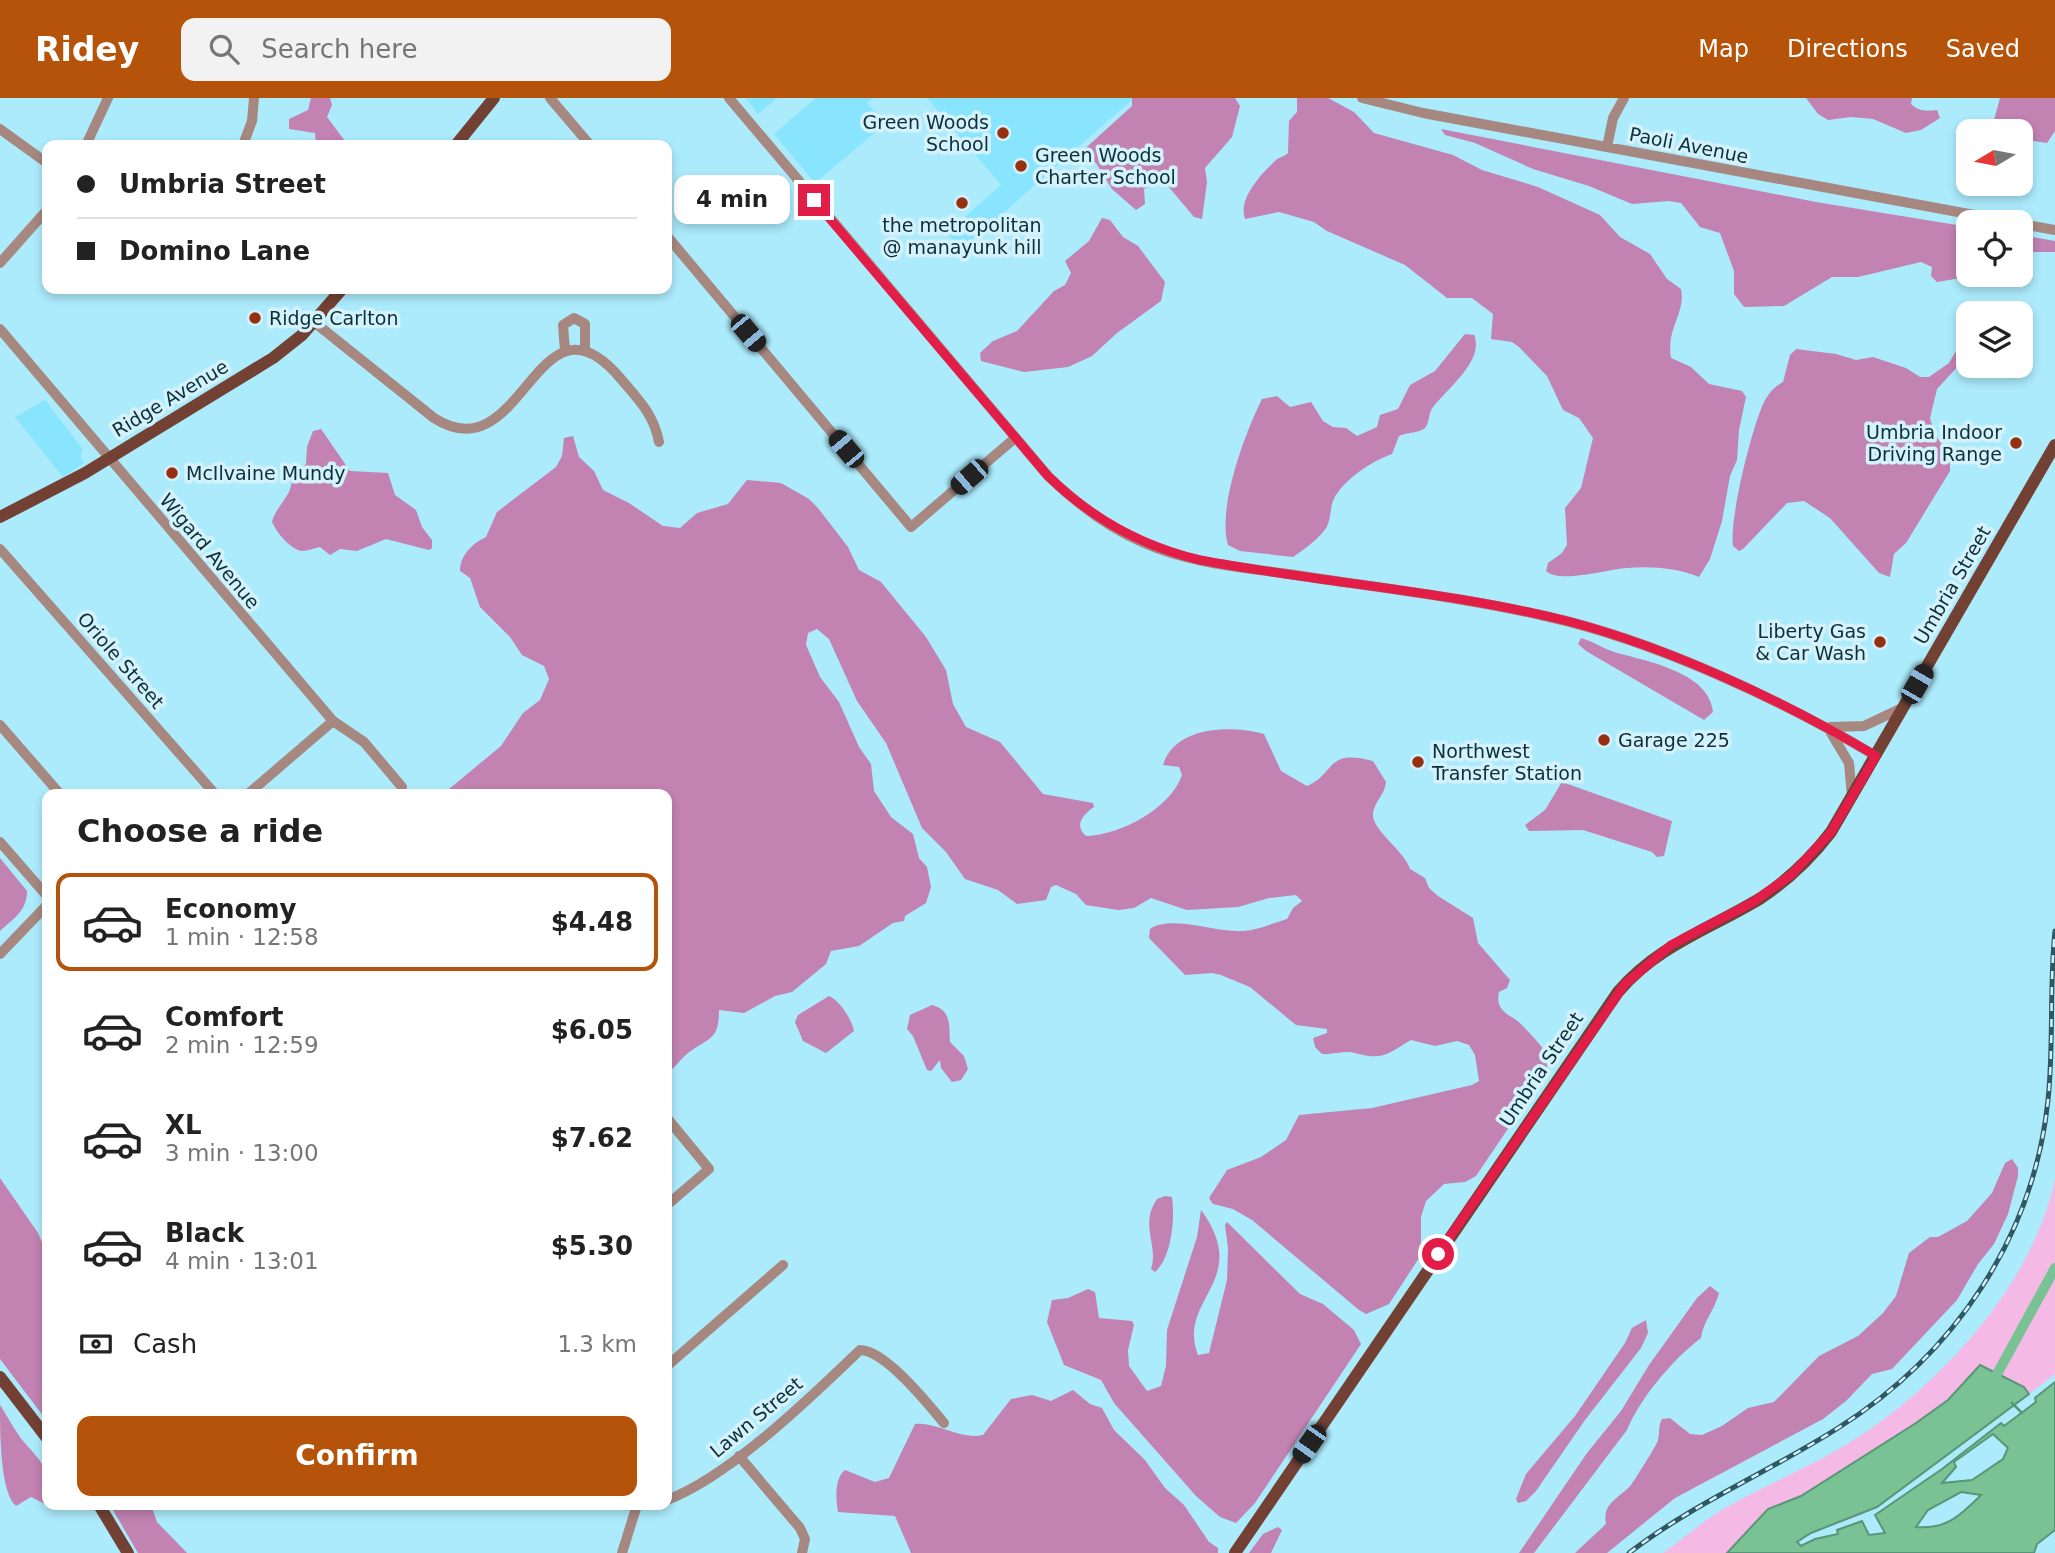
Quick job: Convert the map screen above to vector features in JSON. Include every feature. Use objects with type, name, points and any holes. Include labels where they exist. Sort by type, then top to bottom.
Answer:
[{"type":"main road","points":[[460,140],[494,98]]},
{"type":"main road","name":"Ridge Avenue","points":[[0,517],[57,489],[273,358],[295,342],[338,294]]},
{"type":"main road","name":"Umbria Street","points":[[1235,1553],[1618,992],[1660,952],[1753,902],[1791,875],[1822,843],[1876,756],[2055,444]]},
{"type":"main road","points":[[0,1377],[42,1432]]},
{"type":"main road","points":[[102,1510],[128,1553]]},
{"type":"street","points":[[88,140],[108,98]]},
{"type":"street","points":[[245,140],[254,98]]},
{"type":"street","points":[[550,98],[586,140]]},
{"type":"street","points":[[729,98],[1048,476],[1089,512],[1127,535],[1162,550],[1226,565],[1505,608],[1582,625],[1674,657],[1826,727],[1876,756]]},
{"type":"street","name":"Paoli Avenue","points":[[1362,98],[1410,110],[1956,212]]},
{"type":"street","points":[[1607,147],[1613,118],[1624,98]]},
{"type":"street","points":[[0,129],[42,159]]},
{"type":"street","points":[[0,262],[42,216]]},
{"type":"street","points":[[2033,226],[2055,230]]},
{"type":"street","points":[[672,242],[911,527],[1015,438]]},
{"type":"street","points":[[565,351],[563,325],[574,318],[584,324],[585,350]]},
{"type":"street","points":[[314,322],[434,418],[456,428],[483,426],[498,419],[546,362],[565,351],[585,350],[610,366],[649,412],[659,442]]},
{"type":"street","name":"Wigard Avenue","points":[[0,329],[333,722],[364,742],[402,787]]},
{"type":"street","name":"Oriole Street","points":[[0,549],[211,789]]},
{"type":"street","points":[[1826,727],[1864,726],[1904,707]]},
{"type":"street","points":[[254,789],[333,722]]},
{"type":"street","points":[[0,725],[56,789]]},
{"type":"street","points":[[1826,727],[1847,757],[1852,797]]},
{"type":"street","points":[[0,842],[42,890]]},
{"type":"street","points":[[0,954],[42,910]]},
{"type":"street","points":[[672,1124],[709,1169],[672,1201]]},
{"type":"street","points":[[672,1362],[783,1265]]},
{"type":"street","name":"Lawn Street","points":[[672,1498],[705,1481],[739,1456],[860,1350],[874,1353],[896,1372],[944,1423]]},
{"type":"street","points":[[739,1456],[796,1523],[805,1539],[802,1553]]},
{"type":"street","points":[[622,1553],[635,1510]]},
{"type":"shaded area","points":[[311,98],[330,98],[332,105],[327,117],[344,140],[316,140],[315,133],[289,129],[289,119],[308,110]]},
{"type":"shaded area","points":[[746,98],[777,98],[758,114]]},
{"type":"shaded area","points":[[816,98],[873,98],[867,103],[885,124],[815,183],[774,134]]},
{"type":"shaded area","name":"Green Woods Charter School","points":[[927,98],[1134,98],[961,250],[947,233],[1001,185]]},
{"type":"shaded area","points":[[1132,98],[1235,98],[1240,106],[1232,137],[1205,168],[1207,182],[1202,219],[1194,217],[1163,180],[1144,189],[1145,204],[1136,210],[1112,189],[1096,163],[1078,155],[1132,106]]},
{"type":"shaded area","points":[[1297,98],[1328,98],[1354,112],[1374,133],[1453,155],[1482,170],[1538,187],[1600,215],[1620,237],[1650,254],[1667,279],[1681,289],[1681,306],[1671,338],[1671,358],[1691,367],[1709,384],[1742,391],[1746,397],[1739,430],[1737,460],[1730,476],[1722,521],[1710,559],[1699,577],[1655,568],[1627,568],[1573,576],[1553,575],[1546,571],[1548,563],[1562,553],[1567,545],[1565,508],[1581,488],[1593,438],[1579,418],[1563,410],[1547,376],[1512,342],[1491,339],[1493,314],[1472,298],[1447,298],[1405,265],[1327,231],[1314,222],[1279,212],[1245,219],[1245,203],[1252,188],[1276,160],[1288,153],[1289,121],[1297,112]]},
{"type":"shaded area","points":[[1806,98],[1912,98],[1911,104],[1914,107],[1937,110],[1940,118],[1921,130],[1906,133],[1873,119],[1851,117],[1828,120],[1818,114]]},
{"type":"shaded area","points":[[2000,98],[2055,98],[2055,131],[2047,143],[2034,141],[2034,119],[1994,119]]},
{"type":"shaded area","points":[[1441,129],[1816,202],[1956,225],[1956,279],[1937,282],[1931,276],[1932,267],[1921,262],[1858,277],[1832,277],[1784,306],[1744,307],[1734,294],[1734,271],[1720,233],[1700,227],[1681,203],[1669,201],[1632,204],[1589,186],[1533,169],[1475,143],[1445,135]]},
{"type":"shaded area","points":[[1102,218],[1110,220],[1123,237],[1138,246],[1165,282],[1161,301],[1117,333],[1092,356],[1068,367],[1024,372],[981,361],[980,353],[993,341],[1017,331],[1054,291],[1065,285],[1071,273],[1065,261],[1089,241]]},
{"type":"shaded area","points":[[2033,237],[2055,241],[2055,252],[2033,252]]},
{"type":"shaded area","points":[[1465,334],[1474,335],[1476,345],[1470,364],[1433,407],[1425,428],[1399,436],[1392,454],[1367,466],[1343,486],[1333,501],[1328,525],[1316,540],[1293,557],[1240,551],[1228,545],[1226,511],[1229,492],[1241,450],[1262,399],[1277,396],[1290,407],[1311,402],[1323,421],[1333,427],[1346,428],[1357,436],[1377,427],[1380,415],[1398,409],[1410,385],[1435,371]]},
{"type":"shaded area","points":[[1796,349],[1836,354],[1856,360],[1873,357],[1906,368],[1920,377],[1929,377],[1949,363],[1956,351],[1956,368],[1937,389],[1930,418],[1935,435],[1950,455],[1950,471],[1906,543],[1894,554],[1890,577],[1879,573],[1830,518],[1804,501],[1787,503],[1743,549],[1739,551],[1733,546],[1734,516],[1754,431],[1764,402],[1783,382],[1790,355]]},
{"type":"shaded area","points":[[45,400],[82,448],[81,459],[84,463],[63,477],[15,417]]},
{"type":"shaded area","points":[[321,429],[350,471],[388,473],[395,495],[416,510],[422,527],[432,540],[432,548],[429,550],[386,539],[357,551],[340,549],[330,555],[320,547],[297,550],[284,540],[272,522],[273,518],[289,492],[295,475],[306,464],[307,447],[313,431]]},
{"type":"shaded area","points":[[573,436],[579,457],[594,471],[603,490],[629,503],[663,526],[680,528],[697,513],[728,504],[747,480],[781,483],[809,499],[848,547],[859,570],[881,582],[926,637],[946,670],[953,704],[966,727],[1000,742],[1043,794],[1093,803],[1094,807],[1080,824],[1086,836],[1114,831],[1156,809],[1176,787],[1182,775],[1179,767],[1163,765],[1169,752],[1179,742],[1206,732],[1236,730],[1264,734],[1281,771],[1307,786],[1339,760],[1358,758],[1373,761],[1386,782],[1373,813],[1377,826],[1402,855],[1410,869],[1425,878],[1429,888],[1473,918],[1478,943],[1510,980],[1507,988],[1499,992],[1499,1005],[1533,1037],[1550,1059],[1543,1077],[1476,1176],[1465,1182],[1444,1184],[1426,1201],[1421,1217],[1421,1255],[1389,1304],[1366,1314],[1359,1310],[1252,1220],[1233,1209],[1213,1204],[1209,1198],[1227,1170],[1261,1157],[1286,1140],[1299,1115],[1372,1108],[1472,1085],[1479,1081],[1475,1055],[1469,1045],[1457,1041],[1435,1046],[1411,1040],[1379,1056],[1351,1052],[1322,1054],[1315,1047],[1313,1038],[1327,1033],[1327,1029],[1296,1025],[1250,987],[1221,975],[1185,975],[1149,938],[1150,929],[1170,923],[1232,931],[1260,928],[1287,919],[1293,908],[1302,901],[1296,895],[1269,898],[1238,907],[1187,910],[1151,898],[1134,908],[1118,910],[1086,905],[1076,894],[1056,885],[1051,887],[1046,900],[1017,904],[998,890],[965,879],[946,852],[922,828],[886,743],[857,701],[829,639],[817,629],[808,633],[806,645],[820,677],[839,702],[859,747],[871,764],[874,791],[891,817],[913,834],[919,858],[927,867],[931,887],[926,903],[905,916],[904,921],[893,923],[859,946],[831,951],[826,964],[792,992],[775,996],[744,1013],[719,1010],[715,1033],[672,1069],[672,789],[449,789],[501,746],[523,713],[540,700],[549,679],[544,666],[522,655],[510,637],[480,607],[470,578],[460,571],[465,555],[472,546],[486,537],[497,512],[556,467],[562,456],[564,438]]},
{"type":"shaded area","points":[[1581,638],[1616,653],[1663,666],[1690,679],[1702,688],[1713,712],[1704,720],[1586,651],[1578,644]]},
{"type":"shaded area","points":[[1562,782],[1672,821],[1664,856],[1657,857],[1652,852],[1583,830],[1529,831],[1525,825],[1545,810]]},
{"type":"shaded area","points":[[0,858],[27,891],[22,909],[0,931]]},
{"type":"shaded area","points":[[829,996],[844,1010],[854,1031],[826,1053],[803,1041],[795,1022],[798,1015]]},
{"type":"shaded area","points":[[932,1005],[946,1015],[950,1042],[964,1056],[968,1069],[961,1080],[952,1082],[941,1068],[940,1060],[931,1071],[927,1070],[913,1036],[907,1029],[910,1015]]},
{"type":"shaded area","points":[[2012,1159],[2018,1168],[2018,1176],[2008,1214],[1994,1244],[1978,1264],[1957,1300],[1892,1369],[1872,1374],[1846,1401],[1823,1419],[1675,1498],[1607,1553],[1575,1553],[1606,1524],[1605,1517],[1609,1506],[1631,1485],[1657,1443],[1662,1419],[1670,1418],[1690,1434],[1702,1435],[1722,1426],[1748,1408],[1774,1402],[1819,1356],[1858,1336],[1883,1313],[1896,1296],[1909,1253],[1930,1237],[1938,1237],[1967,1221],[1992,1193],[2005,1163]]},
{"type":"shaded area","points":[[0,1178],[42,1242],[42,1414],[0,1359]]},
{"type":"shaded area","points":[[2055,1179],[2055,1374],[1891,1498],[1861,1515],[1811,1533],[1770,1553],[1663,1553],[1723,1509],[1815,1462],[1869,1430],[1930,1381],[1985,1321],[2009,1287],[2029,1252]]},
{"type":"shaded area","points":[[1172,1197],[1172,1226],[1169,1247],[1155,1272],[1151,1269],[1153,1252],[1150,1218],[1157,1199]]},
{"type":"shaded area","points":[[1201,1210],[1215,1234],[1219,1255],[1217,1272],[1196,1319],[1194,1336],[1198,1355],[1209,1353],[1227,1280],[1227,1222],[1300,1294],[1323,1304],[1354,1330],[1361,1344],[1255,1503],[1236,1523],[1220,1517],[1196,1496],[1114,1403],[1101,1380],[1064,1365],[1047,1322],[1052,1300],[1068,1298],[1088,1289],[1095,1292],[1099,1318],[1132,1321],[1134,1325],[1128,1350],[1129,1366],[1147,1391],[1161,1386],[1166,1366],[1167,1330],[1197,1237]]},
{"type":"shaded area","points":[[1710,1286],[1719,1293],[1701,1338],[1680,1356],[1659,1380],[1640,1405],[1627,1430],[1534,1553],[1519,1553],[1587,1453],[1621,1411],[1649,1365],[1697,1298]]},
{"type":"shaded area","points":[[1646,1320],[1648,1333],[1641,1348],[1585,1420],[1536,1491],[1526,1501],[1518,1503],[1516,1499],[1526,1474],[1575,1416],[1625,1343],[1632,1328]]},
{"type":"shaded area","points":[[1980,1365],[2024,1387],[2029,1394],[1877,1507],[1811,1533],[1797,1542],[1801,1546],[1815,1539],[1838,1534],[1837,1530],[1862,1521],[1869,1535],[1885,1533],[1875,1515],[1942,1469],[2001,1423],[2004,1426],[2036,1402],[2035,1398],[2055,1382],[2055,1530],[2037,1544],[2034,1553],[1727,1553],[1768,1509],[1801,1496],[1948,1400]],"holes":[[[1993,1434],[2008,1448],[2003,1459],[1972,1480],[1942,1483],[1956,1467],[1954,1462]],[[1961,1492],[1981,1495],[1952,1520],[1936,1526],[1916,1527],[1928,1510]]]},
{"type":"shaded area","points":[[1073,1390],[1090,1404],[1102,1408],[1114,1430],[1145,1460],[1165,1488],[1184,1505],[1209,1542],[1218,1548],[1218,1553],[911,1553],[895,1516],[838,1512],[837,1490],[841,1474],[845,1470],[875,1482],[889,1478],[915,1424],[965,1435],[983,1435],[1011,1399],[1032,1395],[1051,1401]]},
{"type":"shaded area","points":[[0,1405],[17,1433],[42,1464],[42,1502],[31,1497],[16,1506],[11,1499],[4,1475]]},
{"type":"shaded area","points":[[113,1510],[153,1510],[157,1522],[187,1553],[138,1553]]},
{"type":"shaded area","points":[[1278,1527],[1282,1530],[1271,1553],[1249,1553],[1263,1534]]},
{"type":"waterway","points":[[1991,1385],[2055,1268]]},
{"type":"waterway","points":[[2012,1403],[2022,1413]]},
{"type":"railway","points":[[1629,1553],[1679,1519],[1812,1444],[1880,1399],[1918,1365],[1952,1328],[1981,1288],[2006,1245],[2026,1199],[2040,1150],[2050,1079],[2055,931]]},
{"type":"place","name":"Green Woods School","points":[[1003,133]]},
{"type":"place","name":"Green Woods Charter School","points":[[1021,166]]},
{"type":"place","name":"the metropolitan @ manayunk hill","points":[[962,203]]},
{"type":"place","name":"Ridge Carlton","points":[[255,318]]},
{"type":"place","name":"Umbria Indoor Driving Range","points":[[2016,443]]},
{"type":"place","name":"McIlvaine Mundy","points":[[172,473]]},
{"type":"place","name":"Liberty Gas & Car Wash","points":[[1880,642]]},
{"type":"place","name":"Garage 225","points":[[1604,740]]},
{"type":"place","name":"Northwest Transfer Station","points":[[1418,762]]},
{"type":"route","points":[[814,200],[1048,476],[1089,512],[1127,535],[1162,550],[1200,560],[1524,612],[1592,628],[1674,657],[1826,727],[1876,756],[1831,832],[1791,875],[1753,902],[1660,952],[1625,984],[1438,1254]]}]
